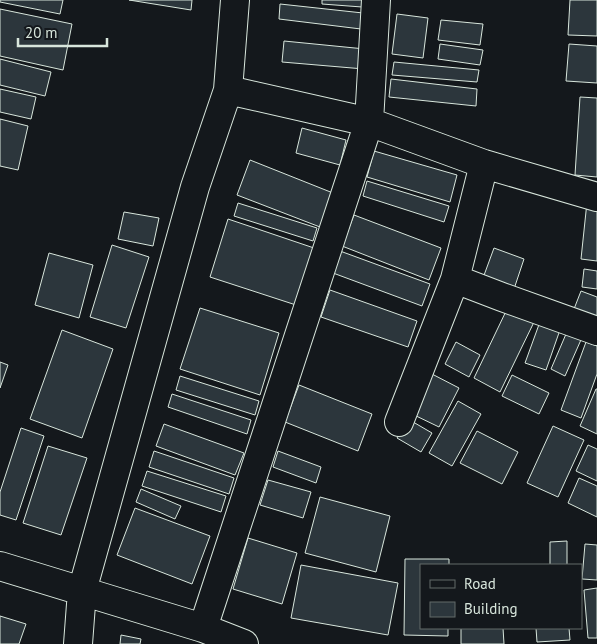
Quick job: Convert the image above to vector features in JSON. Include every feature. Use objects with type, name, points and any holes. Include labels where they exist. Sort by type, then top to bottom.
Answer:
[{"type":"street","points":[[78,644],[82,591],[195,187],[228,90],[235,0]]},
{"type":"street","points":[[203,628],[369,122],[376,0]]},
{"type":"street","points":[[228,90],[369,122],[484,164],[597,196]]},
{"type":"street","points":[[399,422],[455,279],[484,164]]},
{"type":"street","points":[[455,279],[597,331]]},
{"type":"street","points":[[0,566],[203,628],[244,644]]},
{"type":"building","points":[[0,0],[63,0],[60,14],[0,2]]},
{"type":"building","points":[[129,0],[192,0],[191,10]]},
{"type":"building","points":[[322,0],[363,0],[362,7],[322,4]]},
{"type":"building","points":[[570,0],[597,0],[597,36],[568,35]]},
{"type":"building","points":[[280,4],[363,13],[361,29],[279,19]]},
{"type":"building","points":[[0,9],[72,24],[63,70],[0,56]]},
{"type":"building","points":[[397,14],[428,18],[423,58],[392,54]]},
{"type":"building","points":[[441,20],[483,24],[480,45],[438,40]]},
{"type":"building","points":[[284,41],[365,49],[364,69],[282,62]]},
{"type":"building","points":[[440,44],[483,50],[480,65],[438,59]]},
{"type":"building","points":[[569,44],[597,46],[597,83],[566,81]]},
{"type":"building","points":[[0,59],[51,72],[45,96],[0,85]]},
{"type":"building","points":[[394,62],[479,70],[477,82],[392,75]]},
{"type":"building","points":[[391,79],[477,89],[476,106],[389,97]]},
{"type":"building","points":[[0,89],[36,97],[31,119],[0,112]]},
{"type":"building","points":[[580,97],[597,98],[597,177],[575,175]]},
{"type":"building","points":[[0,119],[28,126],[18,170],[0,166]]},
{"type":"building","points":[[302,128],[346,140],[340,165],[296,153]]},
{"type":"building","points":[[374,151],[457,175],[450,202],[367,177]]},
{"type":"building","points":[[250,160],[333,193],[320,227],[237,195]]},
{"type":"building","points":[[367,181],[449,206],[444,222],[363,196]]},
{"type":"building","points":[[587,202],[597,203],[597,261],[581,259]]},
{"type":"building","points":[[238,203],[317,228],[313,241],[234,216]]},
{"type":"building","points":[[124,212],[159,218],[153,246],[118,239]]},
{"type":"building","points":[[354,215],[441,248],[429,280],[342,246]]},
{"type":"building","points":[[228,219],[314,248],[296,305],[210,277]]},
{"type":"building","points":[[112,245],[149,257],[126,328],[90,317]]},
{"type":"building","points":[[494,248],[524,259],[514,289],[483,278]]},
{"type":"building","points":[[340,251],[430,284],[422,306],[333,273]]},
{"type":"building","points":[[49,253],[93,265],[79,318],[35,305]]},
{"type":"building","points":[[584,269],[597,271],[597,289],[582,287]]},
{"type":"building","points":[[330,290],[417,321],[408,347],[321,317]]},
{"type":"building","points":[[581,291],[597,297],[597,318],[574,309]]},
{"type":"building","points":[[508,307],[535,320],[500,392],[474,378]]},
{"type":"building","points":[[200,308],[279,333],[260,395],[180,369]]},
{"type":"building","points":[[541,319],[561,327],[546,370],[525,363]]},
{"type":"building","points":[[569,327],[584,333],[565,376],[551,369]]},
{"type":"building","points":[[62,330],[113,349],[82,438],[30,419]]},
{"type":"building","points":[[456,342],[480,355],[469,377],[445,364]]},
{"type":"building","points":[[586,342],[597,346],[597,374],[581,418],[561,410]]},
{"type":"building","points":[[0,362],[8,365],[0,388]]},
{"type":"building","points":[[430,373],[459,388],[439,427],[410,413]]},
{"type":"building","points":[[512,375],[549,393],[539,414],[502,396]]},
{"type":"building","points":[[180,376],[259,401],[255,415],[176,390]]},
{"type":"building","points":[[299,385],[372,414],[358,451],[285,422]]},
{"type":"building","points":[[597,389],[597,434],[580,426]]},
{"type":"building","points":[[172,394],[251,420],[247,434],[168,407]]},
{"type":"building","points":[[458,401],[481,414],[452,466],[429,453]]},
{"type":"building","points":[[408,419],[432,433],[421,452],[397,438]]},
{"type":"building","points":[[164,424],[244,453],[235,475],[156,446]]},
{"type":"building","points":[[553,426],[584,440],[558,497],[527,483]]},
{"type":"building","points":[[21,428],[44,436],[16,520],[0,515],[0,492]]},
{"type":"building","points":[[477,431],[518,452],[502,484],[460,463]]},
{"type":"building","points":[[588,445],[597,449],[597,481],[576,471]]},
{"type":"building","points":[[48,446],[87,458],[61,535],[23,523]]},
{"type":"building","points":[[154,451],[234,478],[229,494],[149,467]]},
{"type":"building","points":[[278,451],[321,467],[316,483],[273,467]]},
{"type":"building","points":[[147,471],[226,496],[221,512],[142,486]]},
{"type":"building","points":[[579,478],[597,486],[597,517],[568,503]]},
{"type":"building","points":[[268,480],[311,492],[303,518],[260,505]]},
{"type":"building","points":[[141,489],[181,506],[175,519],[136,502]]},
{"type":"building","points":[[320,497],[390,516],[376,572],[305,553]]},
{"type":"building","points":[[135,508],[210,536],[192,584],[117,555]]},
{"type":"building","points":[[248,538],[297,553],[282,604],[233,589]]},
{"type":"building","points":[[567,541],[567,564],[550,564],[550,542]]},
{"type":"building","points":[[585,544],[597,545],[597,580],[582,579]]},
{"type":"building","points":[[405,559],[449,559],[449,564],[420,564],[420,629],[448,629],[448,636],[404,635]]},
{"type":"building","points":[[301,565],[398,583],[388,635],[291,618]]},
{"type":"building","points":[[597,588],[597,638],[588,638],[584,590]]},
{"type":"building","points":[[0,616],[26,624],[19,644],[0,644]]},
{"type":"building","points":[[461,629],[503,629],[504,644],[461,644]]},
{"type":"building","points":[[536,629],[569,629],[570,640],[537,642]]},
{"type":"building","points":[[121,635],[141,639],[140,644],[120,644]]}]
